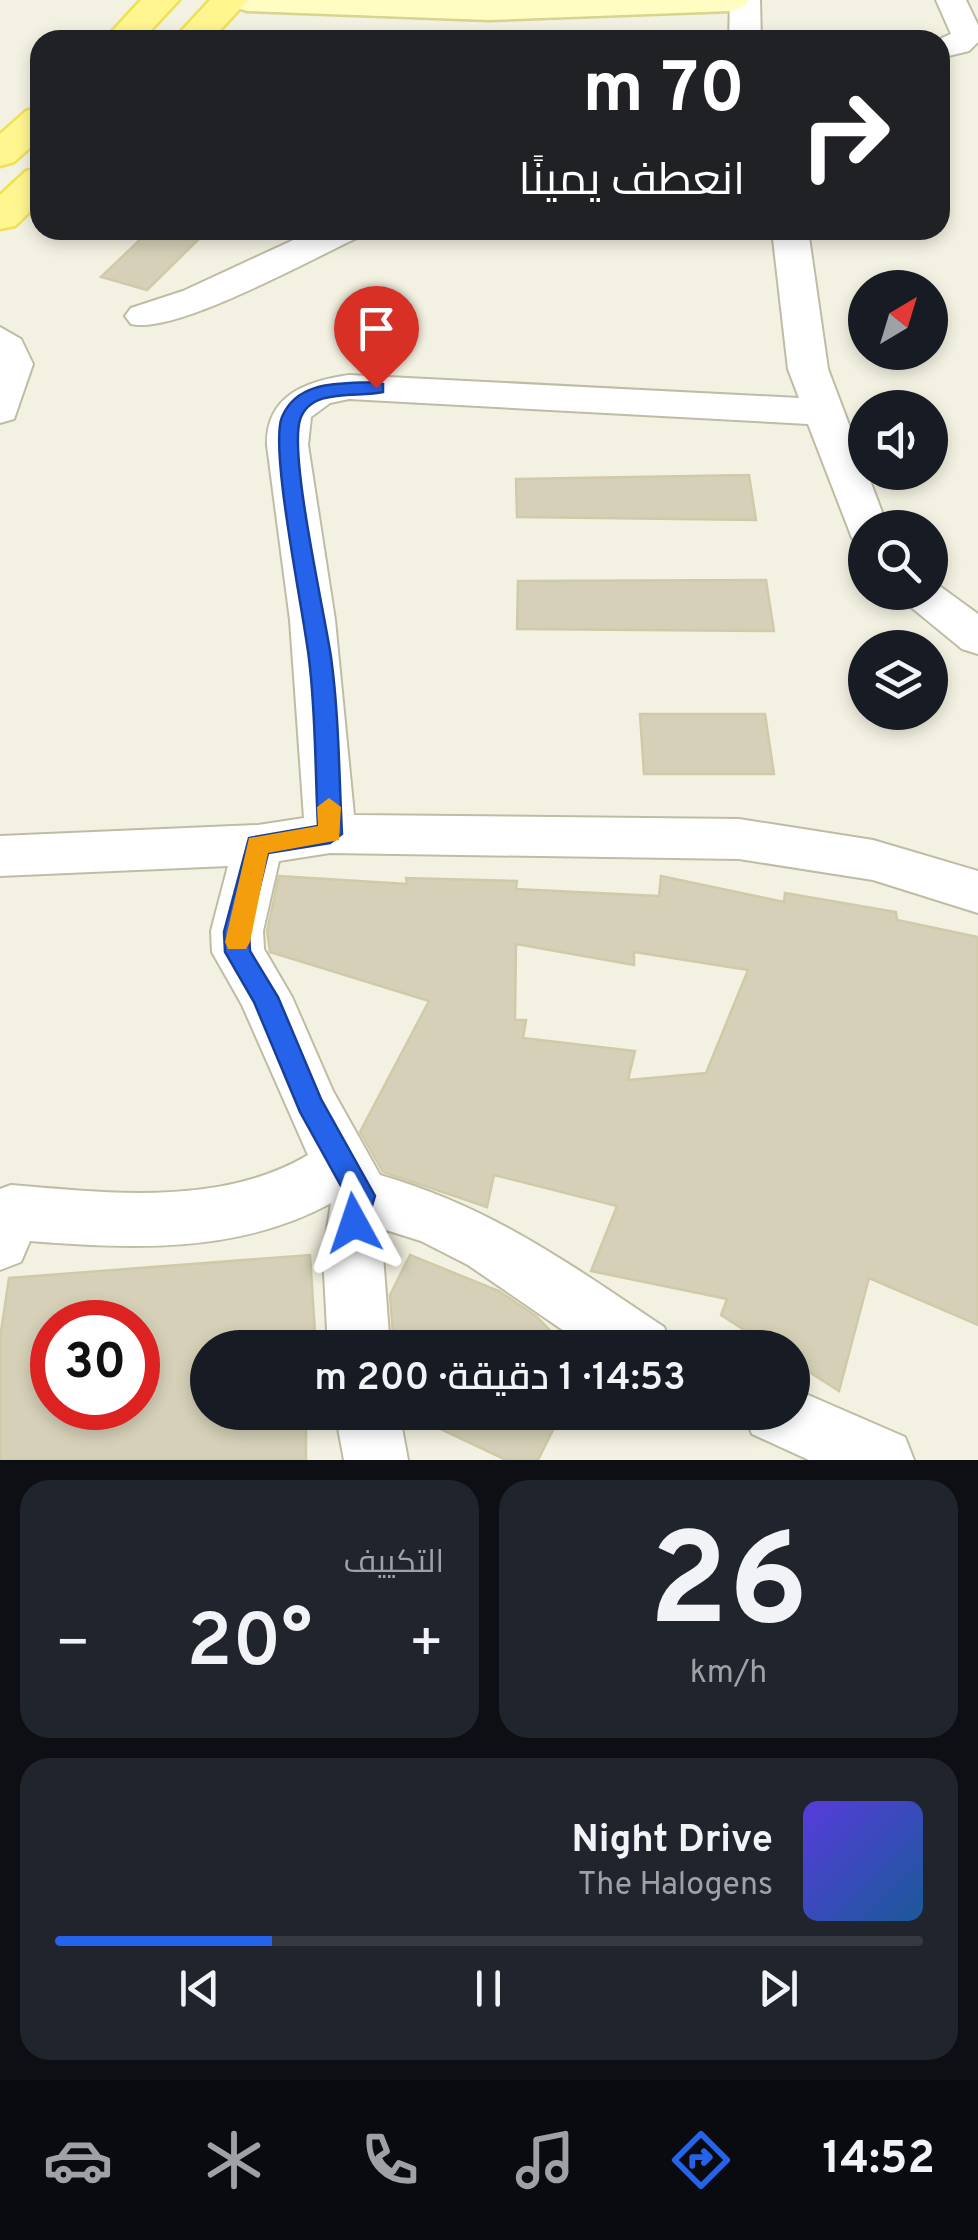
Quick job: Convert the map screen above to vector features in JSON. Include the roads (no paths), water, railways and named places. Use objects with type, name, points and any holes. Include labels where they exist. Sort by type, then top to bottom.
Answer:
[{"type":"main road","points":[[104,0],[119,30]]},
{"type":"main road","points":[[131,30],[161,0]]},
{"type":"main road","points":[[201,30],[230,0]]},
{"type":"main road","points":[[246,0],[406,11],[526,12],[731,0]]},
{"type":"main road","points":[[0,154],[30,128]]},
{"type":"main road","points":[[0,217],[30,189]]},
{"type":"street","points":[[745,0],[745,30]]},
{"type":"street","points":[[950,46],[967,35],[951,0]]},
{"type":"street","points":[[144,316],[196,299],[323,240]]},
{"type":"street","points":[[791,240],[808,368],[860,510]]},
{"type":"street","points":[[0,339],[12,348],[16,365],[0,410]]},
{"type":"street","points":[[330,834],[320,662],[289,455],[291,418],[303,402],[322,391],[349,387],[823,412]]},
{"type":"street","points":[[948,598],[978,638]]},
{"type":"street","points":[[0,856],[258,845],[330,834],[739,840],[873,860],[978,892]]},
{"type":"street","points":[[258,845],[236,932],[238,952],[265,997],[310,1104],[352,1180],[357,1330]]},
{"type":"street","points":[[4,1222],[132,1224],[204,1216],[352,1180],[489,1245],[615,1330]]},
{"type":"street","points":[[810,1428],[882,1460]]},
{"type":"street","points":[[371,1430],[376,1460]]}]
